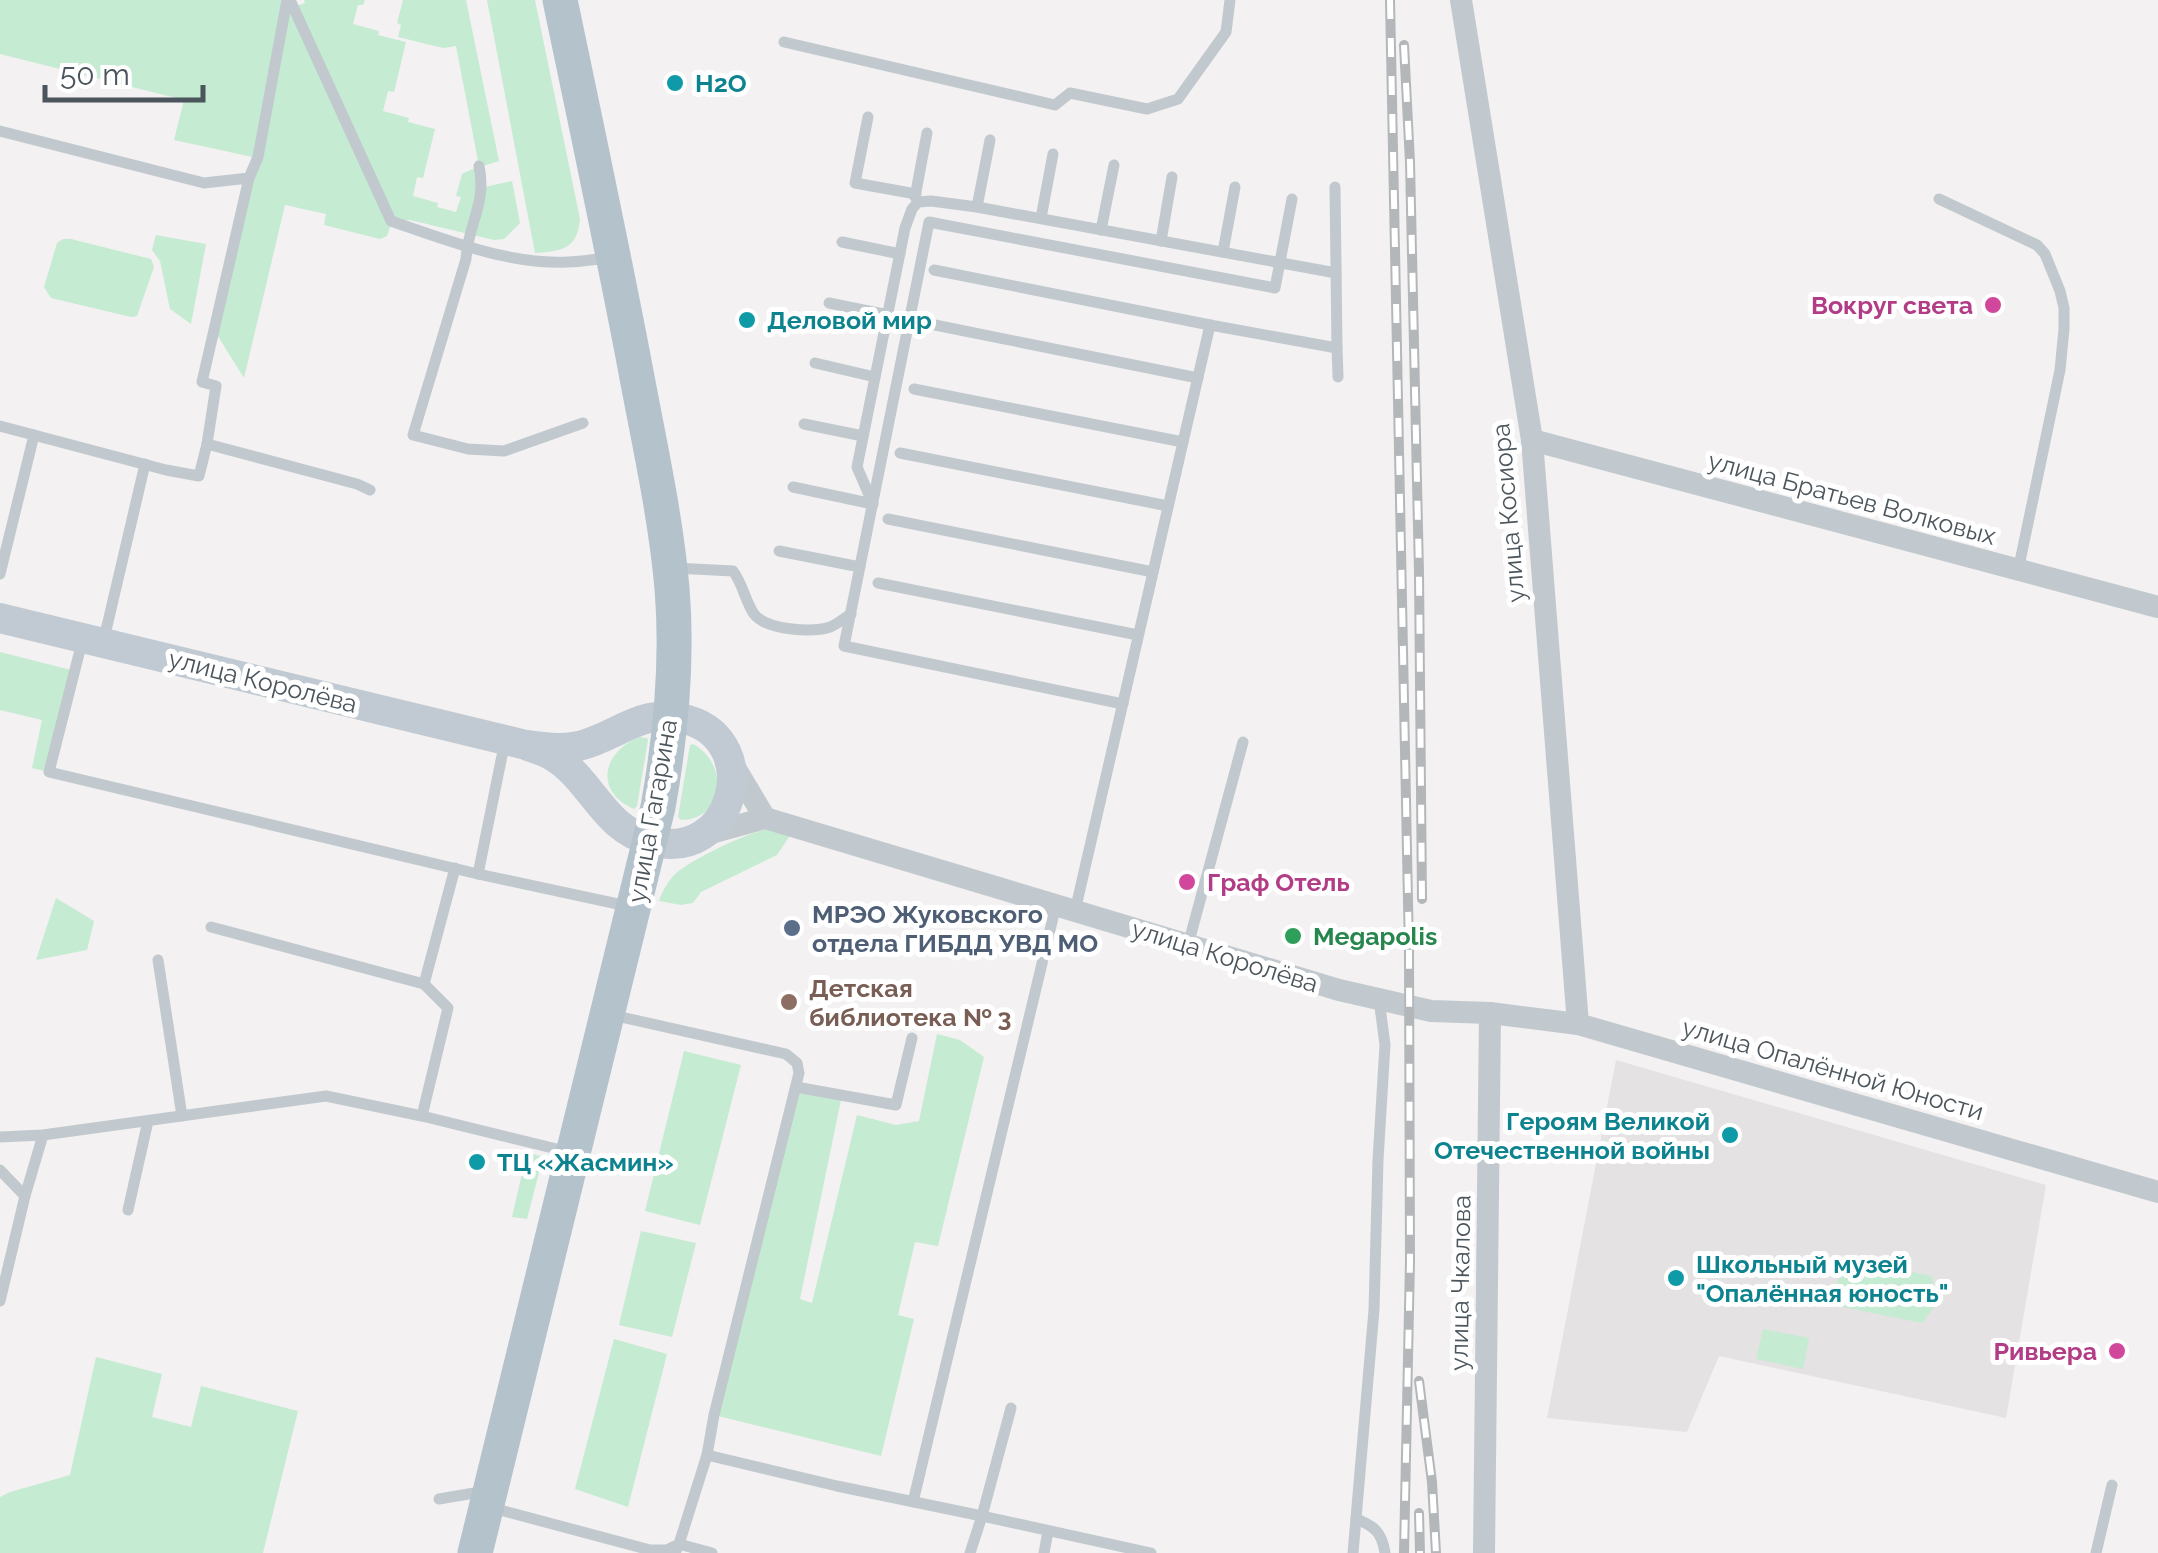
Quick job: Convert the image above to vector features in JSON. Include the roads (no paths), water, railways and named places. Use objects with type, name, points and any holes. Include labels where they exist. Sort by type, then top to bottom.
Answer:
[{"type":"main road","name":"улица Гагарина","points":[[475,1553],[650,841],[667,758],[670,716],[674,635],[663,518],[560,0]]},
{"type":"main road","name":"улица Королёва","points":[[0,618],[515,742]]},
{"type":"main road","points":[[670,716],[689,720],[714,735],[729,759],[733,785],[718,822],[701,836],[676,844],[650,841],[620,827],[554,756],[515,742],[550,748],[578,746],[639,720],[670,716]]},
{"type":"main road","points":[[603,809],[596,795],[594,772],[600,750],[616,730]]},
{"type":"street","name":"улица Косиора","points":[[1461,0],[1532,440],[1578,1024]]},
{"type":"street","name":"улица Братьев Волковых","points":[[1532,440],[2158,607]]},
{"type":"street","points":[[701,836],[765,818],[729,759]]},
{"type":"street","name":"улица Королёва","points":[[765,818],[1379,999]]},
{"type":"street","name":"улица Опалённой Юности","points":[[1379,999],[1431,1011],[1490,1013],[1578,1024],[2158,1192]]},
{"type":"street","name":"улица Чкалова","points":[[1484,1553],[1490,1013]]},
{"type":"lane","points":[[0,426],[199,476],[216,386],[202,382],[249,178],[258,158],[289,0]]},
{"type":"lane","points":[[289,0],[391,221],[466,247],[527,260],[566,263],[614,257]]},
{"type":"lane","points":[[784,42],[1055,104],[1070,93],[1147,109],[1178,98],[1226,32],[1230,0]]},
{"type":"lane","points":[[868,117],[855,183],[916,194]]},
{"type":"lane","points":[[0,132],[204,183],[249,178]]},
{"type":"lane","points":[[873,504],[856,466],[927,132]]},
{"type":"lane","points":[[977,207],[990,140]]},
{"type":"lane","points":[[1041,218],[1053,154]]},
{"type":"lane","points":[[1102,230],[1114,165]]},
{"type":"lane","points":[[480,166],[484,188],[413,436],[468,449],[504,450],[583,423]]},
{"type":"lane","points":[[1161,240],[1172,177]]},
{"type":"lane","points":[[1335,186],[1338,377]]},
{"type":"lane","points":[[1223,252],[1235,187]]},
{"type":"lane","points":[[1122,704],[844,646],[929,222],[1275,288],[1292,199]]},
{"type":"lane","points":[[1938,199],[2037,245],[2053,270],[2064,308],[2060,370],[2018,571]]},
{"type":"lane","points":[[912,209],[925,200],[977,207],[1336,273]]},
{"type":"lane","points":[[842,242],[900,254]]},
{"type":"lane","points":[[934,270],[1338,348]]},
{"type":"lane","points":[[829,303],[888,315]]},
{"type":"lane","points":[[925,323],[1198,378]]},
{"type":"lane","points":[[913,1502],[1065,908],[1122,704],[1210,325]]},
{"type":"lane","points":[[815,363],[875,376]]},
{"type":"lane","points":[[914,389],[1183,442]]},
{"type":"lane","points":[[804,424],[863,436]]},
{"type":"lane","points":[[0,574],[34,435]]},
{"type":"lane","points":[[206,444],[370,490]]},
{"type":"lane","points":[[900,453],[1168,506]]},
{"type":"lane","points":[[145,464],[50,772],[634,908]]},
{"type":"lane","points":[[793,487],[873,504]]},
{"type":"lane","points":[[888,519],[1153,572]]},
{"type":"lane","points":[[779,551],[860,567]]},
{"type":"lane","points":[[670,568],[733,571],[752,612],[764,623],[818,629],[832,626],[850,614]]},
{"type":"lane","points":[[878,583],[1138,635]]},
{"type":"lane","points":[[478,874],[515,742]]},
{"type":"lane","points":[[1188,945],[1243,742]]},
{"type":"lane","points":[[424,984],[455,868]]},
{"type":"lane","points":[[211,927],[424,984],[448,1008],[422,1116]]},
{"type":"lane","points":[[158,960],[182,1116]]},
{"type":"lane","points":[[1353,1553],[1374,1310],[1385,1045],[1379,999]]},
{"type":"lane","points":[[608,1014],[786,1054],[797,1062],[799,1073],[707,1455],[678,1549]]},
{"type":"lane","points":[[796,1087],[896,1105],[912,1038]]},
{"type":"lane","points":[[0,1137],[43,1135],[326,1096],[574,1153]]},
{"type":"lane","points":[[128,1210],[148,1121]]},
{"type":"lane","points":[[0,1300],[43,1135]]},
{"type":"lane","points":[[0,1170],[25,1196]]},
{"type":"lane","points":[[970,1553],[1011,1408]]},
{"type":"lane","points":[[707,1455],[1151,1553]]},
{"type":"lane","points":[[2096,1553],[2112,1485]]},
{"type":"lane","points":[[439,1499],[488,1498],[650,1550],[712,1553]]},
{"type":"lane","points":[[1356,1518],[1374,1526],[1383,1539],[1385,1553]]},
{"type":"lane","points":[[1044,1553],[1048,1530]]},
{"type":"railway","points":[[1390,0],[1409,951],[1410,1261],[1404,1553]]},
{"type":"railway","points":[[1404,45],[1419,573],[1422,899]]},
{"type":"railway","points":[[1419,1381],[1432,1482],[1436,1553]]},
{"type":"railway","points":[[1419,1513],[1420,1553]]},
{"type":"place","name":"H2O","points":[[675,83]]},
{"type":"place","name":"Вокруг света","points":[[1993,305]]},
{"type":"place","name":"Деловой мир","points":[[747,320]]},
{"type":"place","name":"Граф Отель","points":[[1187,882]]},
{"type":"place","name":"МРЭО Жуковского отдела ГИБДД УВД МО","points":[[792,928]]},
{"type":"place","name":"Megapolis","points":[[1293,936]]},
{"type":"place","name":"Детская библиотека № 3","points":[[789,1002]]},
{"type":"place","name":"Героям Великой Отечественной войны","points":[[1730,1135]]},
{"type":"place","name":"ТЦ «Жасмин»","points":[[477,1162]]},
{"type":"place","name":"Школьный музей \"Опалённая юность\"","points":[[1676,1278]]},
{"type":"place","name":"Ривьера","points":[[2117,1351]]}]
